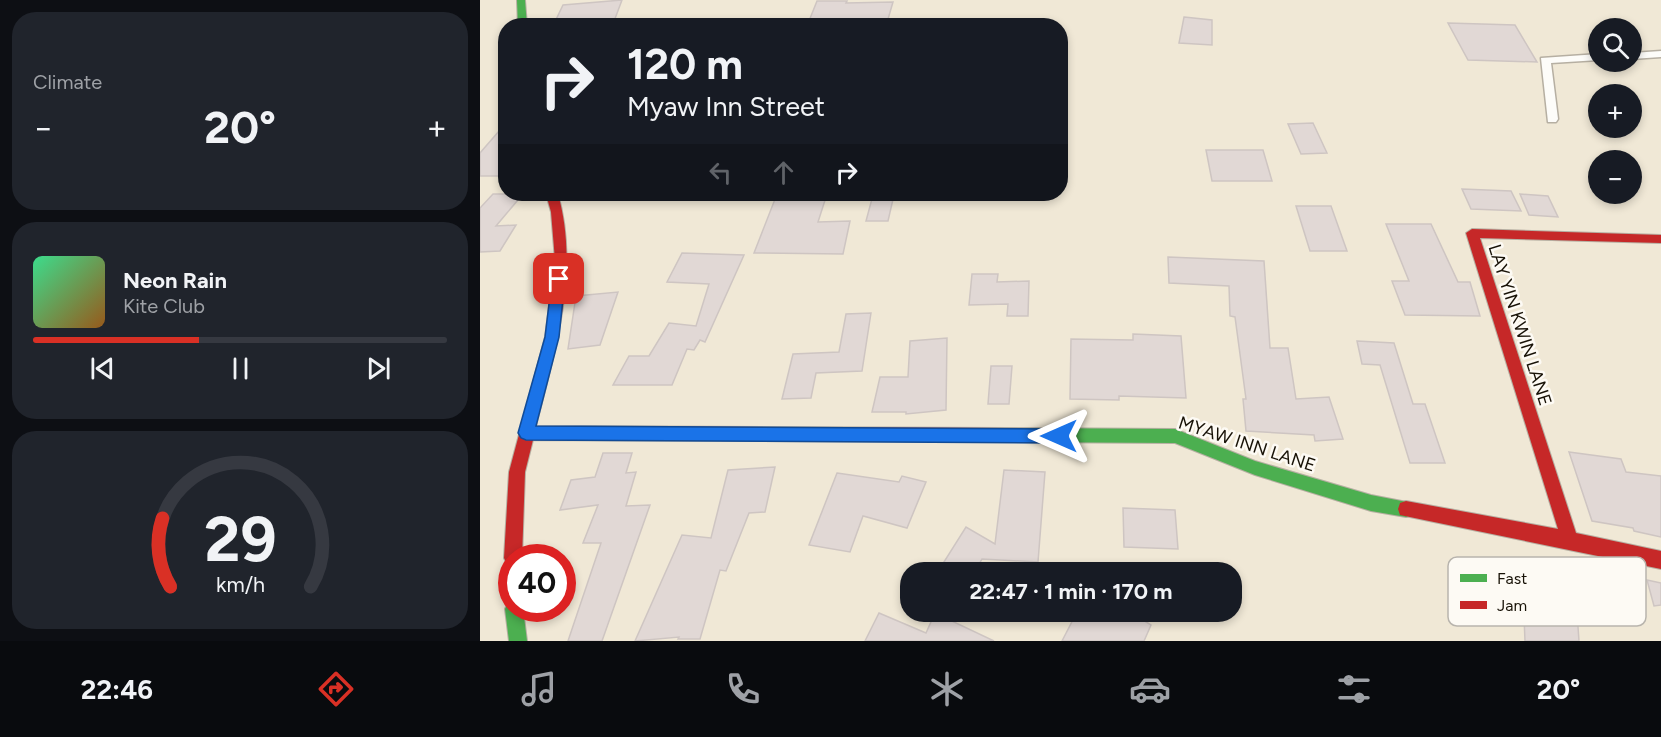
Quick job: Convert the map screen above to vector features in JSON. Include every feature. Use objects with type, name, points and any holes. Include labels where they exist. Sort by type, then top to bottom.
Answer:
[{"type":"street","points":[[521,0],[522,18]]},
{"type":"street","points":[[514,544],[517,472],[552,337],[561,260],[558,212],[554,201]]},
{"type":"street","name":"LAY YIN KWIN LANE","points":[[1570,540],[1472,233],[1661,239]]},
{"type":"street","name":"MYAW INN LANE","points":[[526,433],[1175,436],[1256,468],[1371,503],[1570,540],[1644,557]]},
{"type":"street","name":"MYAW INN LANE","points":[[1646,558],[1661,561]]},
{"type":"street","points":[[516,622],[518,641]]},
{"type":"lane","points":[[1642,55],[1661,54]]},
{"type":"lane","points":[[1552,119],[1545,60],[1588,58]]},
{"type":"building","points":[[622,0],[615,18],[557,18],[563,5]]},
{"type":"building","points":[[817,1],[893,2],[888,18],[810,18]]},
{"type":"building","points":[[1184,17],[1212,20],[1212,45],[1179,43]]},
{"type":"building","points":[[1448,23],[1515,25],[1537,62],[1468,60]]},
{"type":"building","points":[[1313,123],[1327,153],[1301,154],[1288,124]]},
{"type":"building","points":[[498,132],[498,176],[480,176],[480,153]]},
{"type":"building","points":[[1206,150],[1263,150],[1272,181],[1212,181]]},
{"type":"building","points":[[1462,189],[1511,191],[1521,211],[1471,209]]},
{"type":"building","points":[[493,194],[498,194],[498,201],[517,201],[496,226],[516,225],[500,251],[480,252],[480,208]]},
{"type":"building","points":[[1520,194],[1548,196],[1558,217],[1529,215]]},
{"type":"building","points":[[774,201],[825,201],[818,222],[850,221],[843,254],[754,253]]},
{"type":"building","points":[[871,201],[893,201],[888,221],[866,221]]},
{"type":"building","points":[[1296,206],[1331,206],[1347,251],[1310,251]]},
{"type":"building","points":[[1386,224],[1431,224],[1458,282],[1470,282],[1480,316],[1405,315],[1392,281],[1409,281]]},
{"type":"building","points":[[682,253],[744,255],[705,342],[700,340],[694,350],[687,349],[672,385],[613,385],[629,356],[649,356],[669,323],[696,326],[709,284],[667,282]]},
{"type":"building","points":[[1168,257],[1264,261],[1270,348],[1288,348],[1296,399],[1329,397],[1343,439],[1315,441],[1314,435],[1246,431],[1243,399],[1246,399],[1235,317],[1230,316],[1229,286],[1169,283]]},
{"type":"building","points":[[972,274],[998,274],[997,282],[1029,281],[1028,316],[1007,316],[1008,304],[969,305]]},
{"type":"building","points":[[618,292],[600,345],[568,349],[576,296]]},
{"type":"building","points":[[871,313],[862,371],[816,373],[811,398],[782,399],[793,354],[839,352],[846,314]]},
{"type":"building","points":[[1133,334],[1181,336],[1186,398],[1119,396],[1119,400],[1070,399],[1071,339],[1133,340]]},
{"type":"building","points":[[947,338],[946,410],[906,414],[906,412],[872,412],[880,377],[908,377],[910,341]]},
{"type":"building","points":[[1357,341],[1394,343],[1413,404],[1425,404],[1445,463],[1410,463],[1380,365],[1362,364]]},
{"type":"building","points":[[991,366],[1012,366],[1009,404],[988,404]]},
{"type":"building","points":[[1569,452],[1621,459],[1626,472],[1661,476],[1661,537],[1634,531],[1633,528],[1592,521]]},
{"type":"building","points":[[603,453],[632,453],[626,473],[636,472],[626,506],[650,505],[602,641],[568,641],[601,543],[583,543],[598,505],[560,510],[571,480],[595,477]]},
{"type":"building","points":[[775,467],[765,512],[749,513],[726,571],[720,570],[700,639],[678,639],[679,637],[635,641],[682,535],[711,538],[728,470]]},
{"type":"building","points":[[1004,470],[1045,472],[1038,562],[982,559],[980,562],[944,562],[966,527],[995,544]]},
{"type":"building","points":[[837,473],[899,482],[902,476],[926,482],[907,528],[863,516],[850,552],[809,545]]},
{"type":"building","points":[[1123,508],[1175,510],[1178,549],[1124,547]]},
{"type":"building","points":[[1647,580],[1661,583],[1661,605],[1654,606]]},
{"type":"building","points":[[879,613],[926,633],[931,622],[954,622],[994,641],[865,641]]},
{"type":"building","points":[[1072,622],[1146,622],[1151,625],[1144,641],[1062,641]]},
{"type":"building","points":[[1524,626],[1578,626],[1579,641],[1525,641]]},
{"type":"traffic: fast","points":[[521,0],[522,18]]},
{"type":"traffic: fast","points":[[1005,435],[1175,436],[1255,468],[1371,503],[1406,509]]},
{"type":"traffic: fast","points":[[516,622],[518,641]]},
{"type":"traffic: jam","points":[[514,544],[517,472],[552,337],[561,260],[554,201]]},
{"type":"traffic: jam","points":[[1570,540],[1472,233],[1661,239]]},
{"type":"traffic: jam","points":[[526,433],[1005,435]]},
{"type":"traffic: jam","points":[[1406,509],[1661,560]]},
{"type":"route","points":[[559,279],[552,337],[526,433],[1059,436]]}]
